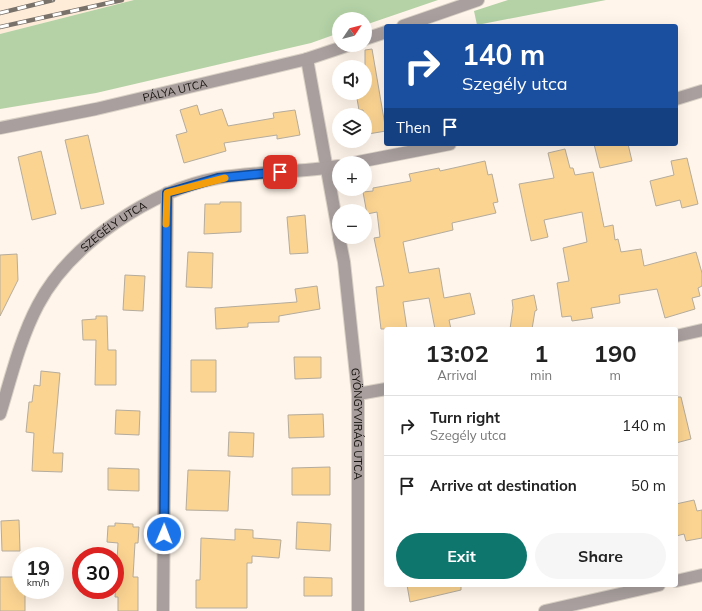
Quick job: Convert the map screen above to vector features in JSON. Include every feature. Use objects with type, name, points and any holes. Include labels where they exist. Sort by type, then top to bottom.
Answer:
[{"type":"street","points":[[409,24],[478,0]]},
{"type":"street","points":[[372,37],[384,33]]},
{"type":"street","name":"PÁLYA UTCA","points":[[0,128],[96,109],[307,59],[332,51]]},
{"type":"street","name":"GYÖNGYVIRÁG UTCA","points":[[307,59],[333,204]]},
{"type":"street","points":[[678,98],[702,91]]},
{"type":"street","points":[[372,159],[440,146]]},
{"type":"street","name":"SZEGÉLY UTCA","points":[[0,414],[22,346],[38,305],[63,268],[109,226],[167,193],[218,178],[332,167]]},
{"type":"street","points":[[163,611],[167,193]]},
{"type":"street","name":"GYÖNGYVIRÁG UTCA","points":[[340,244],[344,262],[358,394],[358,611]]},
{"type":"street","points":[[678,336],[702,330]]},
{"type":"street","points":[[358,394],[384,389]]},
{"type":"street","points":[[678,581],[702,575]]},
{"type":"street","points":[[545,611],[650,587]]},
{"type":"shaded area","points":[[0,0],[134,0],[0,34]]},
{"type":"green space","points":[[134,0],[438,0],[372,23],[372,12],[332,12],[332,36],[311,43],[96,93],[0,109],[0,34]]},
{"type":"green space","points":[[508,0],[606,0],[482,24],[477,24],[474,11]]},
{"type":"building","points":[[372,49],[384,119],[384,131],[372,133],[372,108],[359,108],[357,100],[372,100],[372,60],[365,60],[365,52],[372,52]]},
{"type":"building","points":[[197,105],[200,115],[222,109],[228,126],[274,118],[273,113],[295,110],[300,135],[277,139],[277,135],[224,143],[226,151],[184,163],[176,135],[187,132],[180,110]]},
{"type":"building","points":[[88,135],[104,204],[81,209],[65,140]]},
{"type":"building","points":[[594,146],[628,146],[632,161],[600,168]]},
{"type":"building","points":[[565,149],[570,168],[573,168],[575,175],[593,172],[604,227],[613,225],[615,240],[618,239],[621,252],[641,249],[644,266],[696,252],[702,273],[702,286],[698,288],[700,296],[692,298],[695,309],[665,318],[657,289],[619,295],[620,303],[591,308],[593,318],[572,321],[571,316],[562,317],[557,283],[569,281],[563,248],[587,242],[582,212],[544,220],[548,237],[531,241],[519,184],[554,178],[548,153]]},
{"type":"building","points":[[41,151],[56,214],[32,220],[18,157]]},
{"type":"building","points":[[687,158],[698,204],[682,208],[680,200],[656,206],[650,181],[674,175],[671,161]]},
{"type":"building","points":[[485,161],[488,175],[492,174],[498,202],[493,203],[496,213],[452,223],[453,230],[403,242],[409,273],[439,268],[444,298],[470,293],[475,314],[449,320],[451,327],[435,327],[429,298],[403,302],[407,327],[384,327],[384,329],[381,329],[376,287],[384,286],[374,238],[380,237],[377,212],[372,213],[372,204],[365,204],[364,196],[372,196],[373,188],[411,181],[409,174],[439,168],[440,171]]},
{"type":"building","points":[[220,202],[241,202],[241,232],[204,234],[205,204],[220,204]]},
{"type":"building","points":[[305,215],[308,253],[290,254],[287,217]]},
{"type":"building","points":[[188,252],[213,253],[212,288],[186,287]]},
{"type":"building","points":[[17,254],[18,280],[0,316],[0,255]]},
{"type":"building","points":[[125,275],[145,276],[143,311],[123,310]]},
{"type":"building","points":[[317,286],[320,309],[279,316],[279,322],[248,323],[248,327],[216,329],[215,308],[297,302],[295,289]]},
{"type":"building","points":[[534,295],[537,310],[535,311],[532,327],[510,327],[513,308],[512,300]]},
{"type":"building","points":[[96,316],[107,316],[108,350],[116,350],[116,385],[95,385],[96,340],[83,340],[82,320],[96,319]]},
{"type":"building","points":[[294,357],[321,357],[321,378],[295,379]]},
{"type":"building","points":[[191,360],[216,360],[216,392],[191,392]]},
{"type":"building","points":[[41,371],[60,373],[53,453],[63,453],[62,472],[32,471],[34,433],[26,432],[29,402],[32,402],[34,385],[40,386]]},
{"type":"building","points":[[678,397],[681,397],[691,439],[678,442]]},
{"type":"building","points":[[116,410],[140,411],[139,435],[115,434]]},
{"type":"building","points":[[323,414],[324,437],[289,438],[288,415]]},
{"type":"building","points":[[229,432],[254,433],[253,457],[228,456]]},
{"type":"building","points":[[330,467],[330,495],[292,495],[292,468]]},
{"type":"building","points":[[108,468],[139,469],[139,491],[108,490]]},
{"type":"building","points":[[188,470],[230,471],[228,511],[186,510]]},
{"type":"building","points":[[694,500],[697,511],[702,510],[702,538],[686,541],[684,534],[678,536],[678,504]]},
{"type":"building","points":[[19,520],[20,547],[12,547],[12,551],[2,551],[1,521]]},
{"type":"building","points":[[297,522],[331,524],[330,551],[296,549]]},
{"type":"building","points":[[115,523],[133,524],[133,527],[139,527],[138,543],[135,543],[133,577],[138,577],[138,611],[118,611],[118,599],[124,599],[124,547],[118,547],[118,543],[107,542],[108,526],[115,526]]},
{"type":"building","points":[[235,529],[253,530],[253,538],[281,540],[279,558],[252,556],[252,563],[247,563],[247,608],[196,608],[196,580],[200,580],[201,538],[235,540]]},
{"type":"building","points":[[0,577],[12,577],[12,599],[25,599],[25,611],[0,611]]},
{"type":"building","points":[[304,577],[332,578],[332,596],[304,596]]},
{"type":"building","points":[[407,587],[461,587],[461,590],[410,602]]},
{"type":"railway","points":[[0,13],[53,0]]},
{"type":"railway","points":[[0,27],[122,0]]},
{"type":"slow traffic","points":[[166,224],[167,193],[218,178],[225,178]]},
{"type":"route","points":[[164,534],[167,193],[218,178],[280,172]]}]
